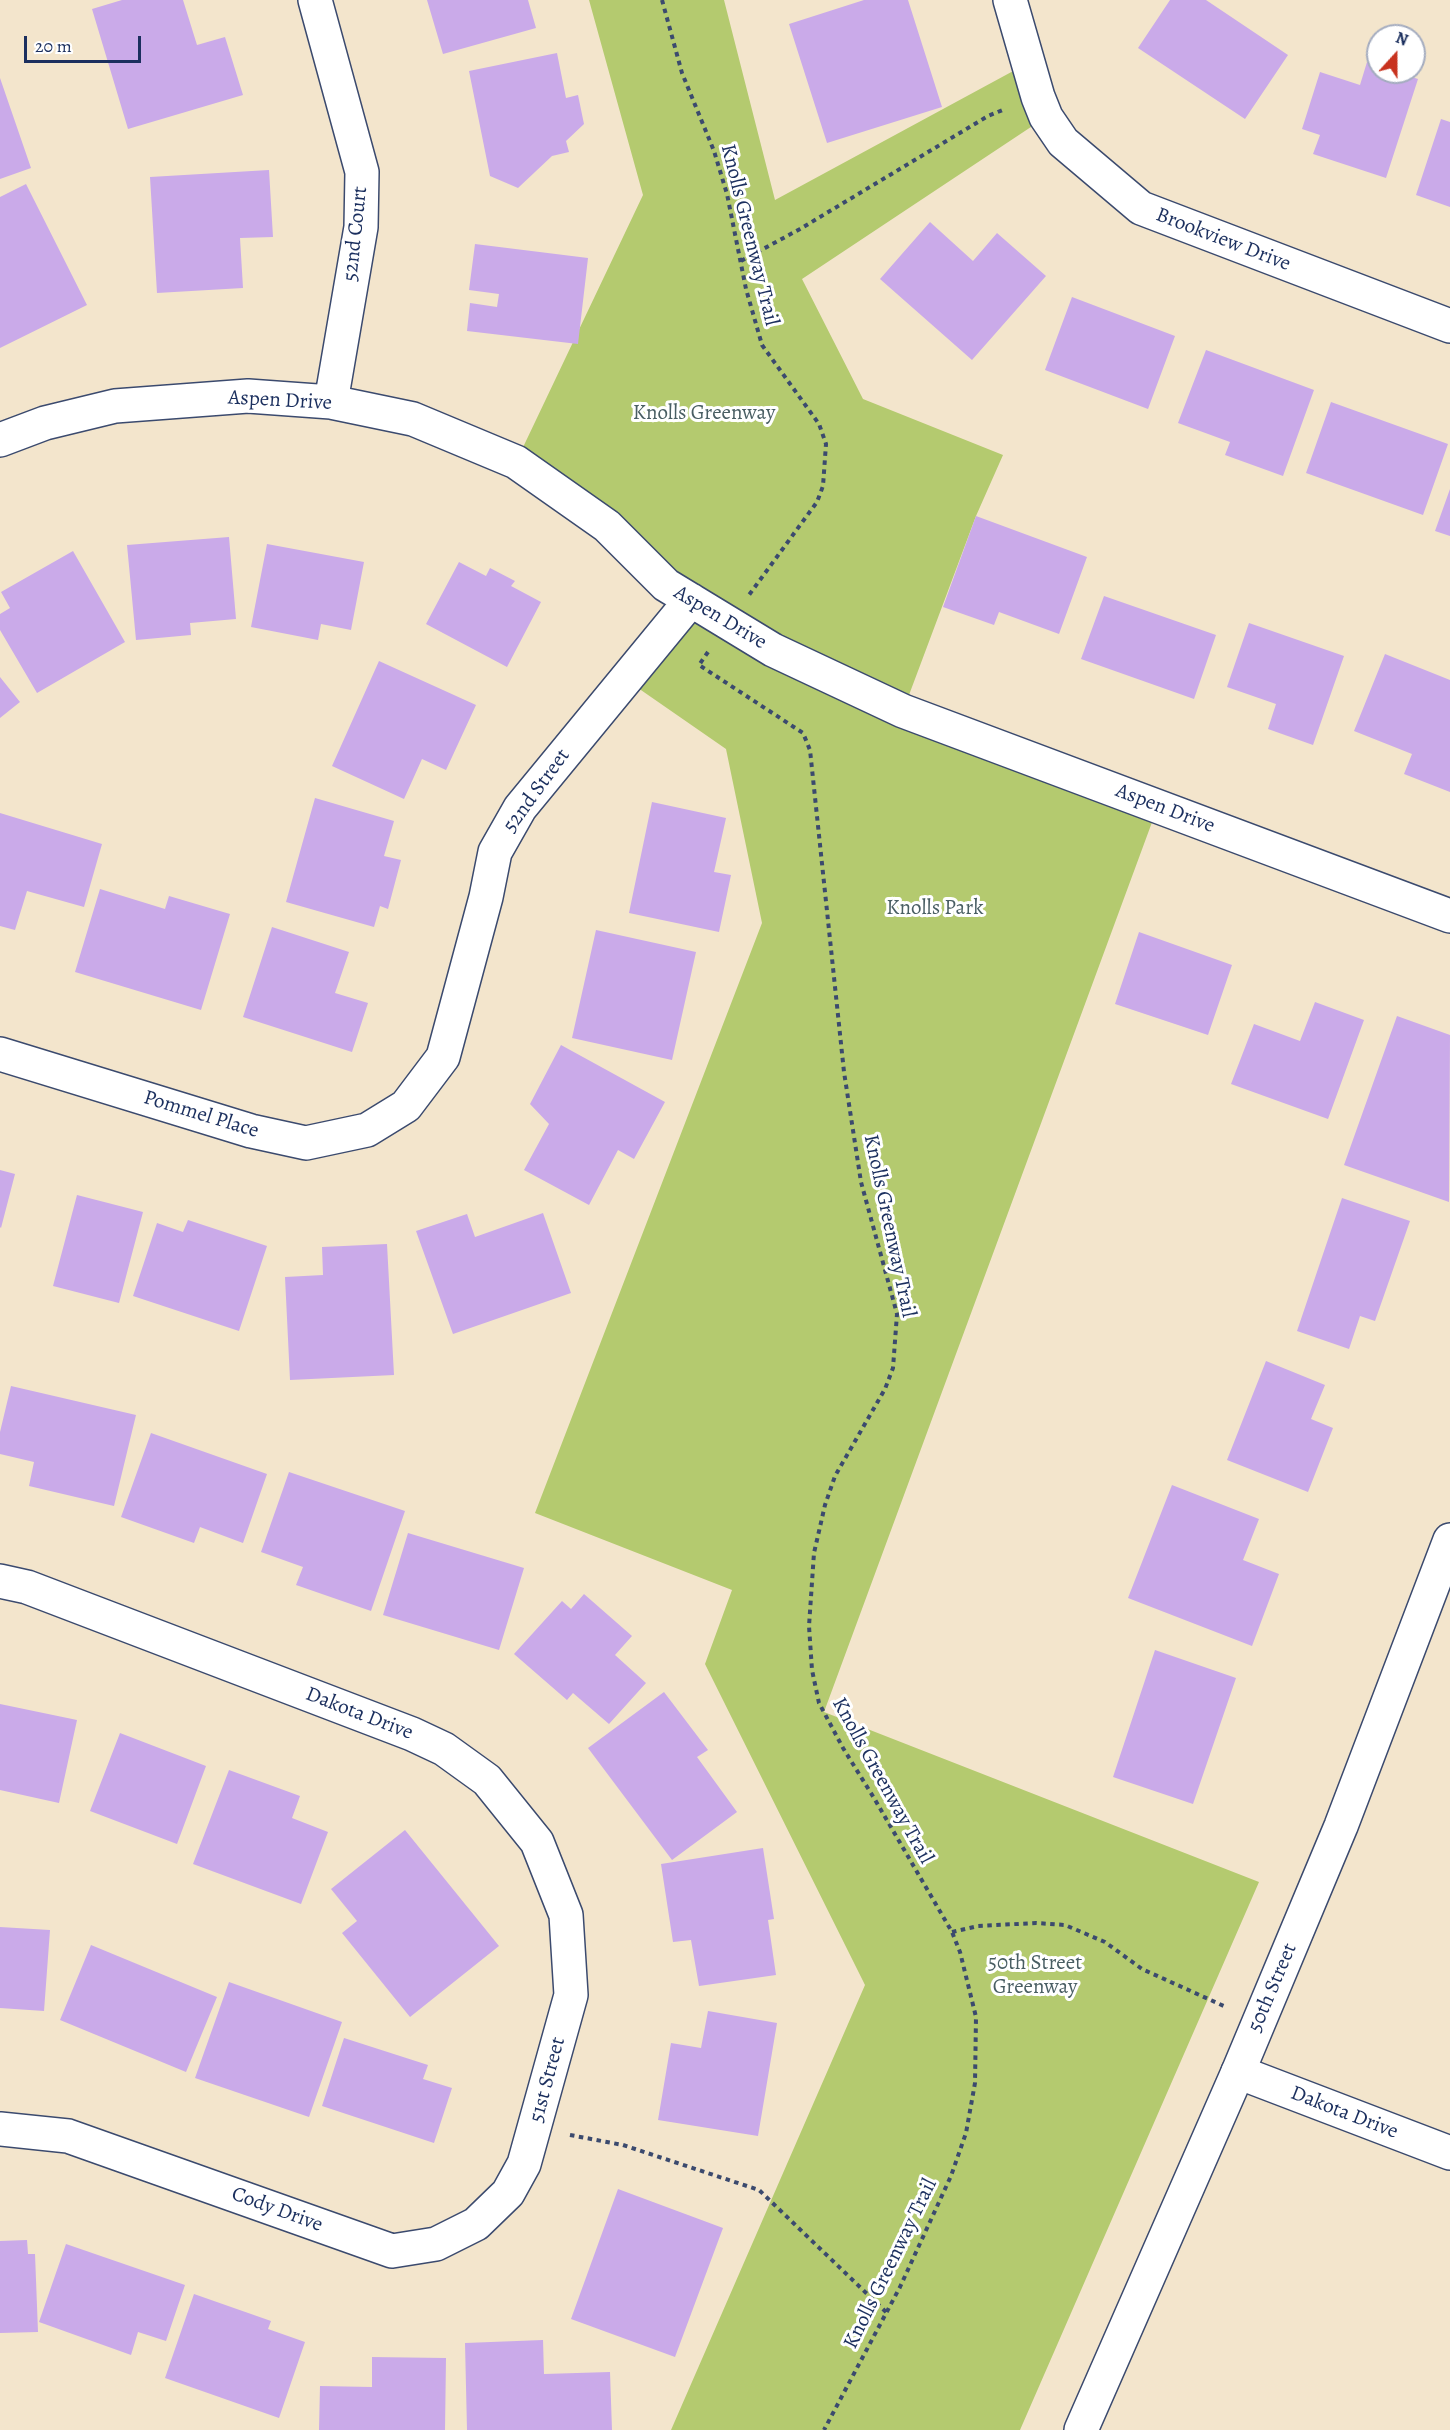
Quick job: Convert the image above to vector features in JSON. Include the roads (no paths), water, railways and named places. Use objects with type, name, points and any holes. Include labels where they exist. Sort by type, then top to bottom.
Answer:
[{"type":"street","name":"52nd Court","points":[[315,0],[362,172],[361,227],[331,402]]},
{"type":"street","name":"Brookview Drive","points":[[1010,0],[1046,117],[1063,142],[1141,208],[1450,326]]},
{"type":"street","name":"Aspen Drive","points":[[0,440],[45,423],[115,406],[248,396],[331,402],[413,419],[516,462],[607,526],[666,585],[773,650],[903,711],[1450,916]]},
{"type":"street","name":"52nd Street","points":[[400,1109],[406,1106],[443,1057],[486,897],[495,852],[520,808],[691,600]]},
{"type":"street","name":"Pommel Place","points":[[0,1054],[251,1131],[306,1143],[367,1130],[400,1109]]},
{"type":"street","name":"50th Street","points":[[1081,2430],[1238,2072],[1341,1826],[1447,1555]]},
{"type":"street","name":"Dakota Drive","points":[[0,1581],[27,1587],[412,1734],[444,1749],[470,1767],[487,1780],[537,1842],[566,1915],[571,1995]]},
{"type":"street","name":"51st Street","points":[[524,2164],[571,1995]]},
{"type":"street","name":"Dakota Drive","points":[[1238,2072],[1450,2153]]},
{"type":"street","name":"Cody Drive","points":[[0,2129],[68,2136],[392,2251],[436,2244],[476,2224],[508,2193],[524,2164]]},
{"type":"park label","name":"Knolls Greenway","points":[[704,414]]},
{"type":"park label","name":"Knolls Park","points":[[935,909]]},
{"type":"park label","name":"50th Street Greenway","points":[[1035,1976]]}]
